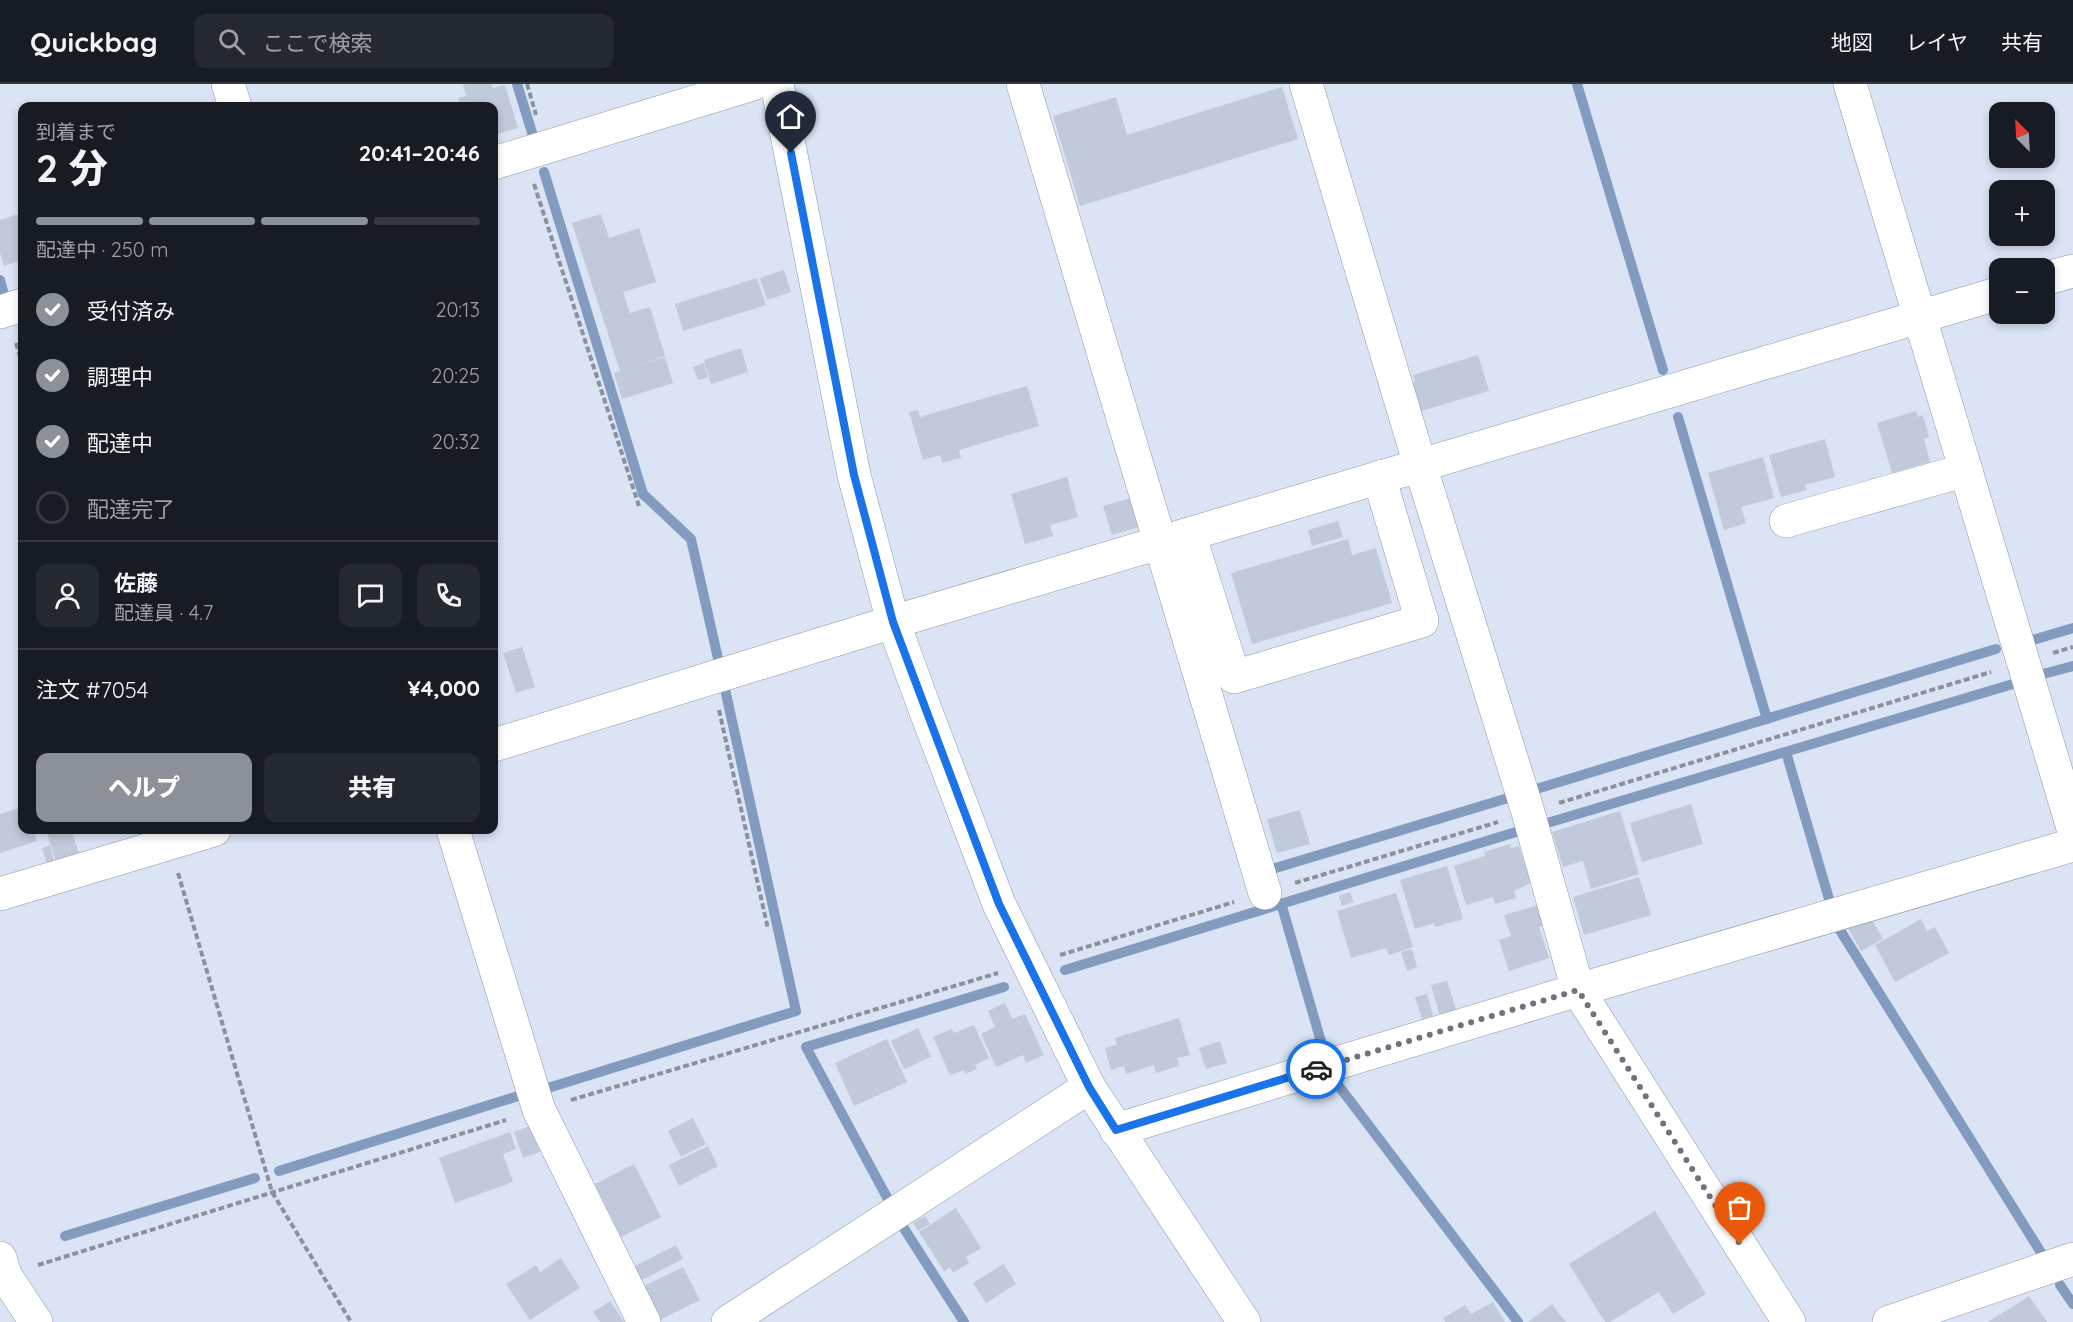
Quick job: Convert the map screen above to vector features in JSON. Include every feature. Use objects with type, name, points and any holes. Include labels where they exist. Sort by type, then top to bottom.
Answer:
[{"type":"street","points":[[228,84],[234,102]]},
{"type":"street","points":[[498,162],[753,84]]},
{"type":"street","points":[[777,84],[854,475],[893,622],[999,904],[1089,1087],[1244,1322]]},
{"type":"street","points":[[1023,84],[1175,538],[1265,893]]},
{"type":"street","points":[[1306,84],[1420,465],[1528,812],[1578,990],[1790,1322]]},
{"type":"street","points":[[1850,84],[2073,828]]},
{"type":"street","points":[[2055,276],[2073,271]]},
{"type":"street","points":[[498,744],[893,622],[1989,296]]},
{"type":"street","points":[[0,312],[18,306]]},
{"type":"street","points":[[1786,521],[1966,470]]},
{"type":"street","points":[[1175,538],[1234,677],[1412,624],[1422,621],[1379,477]]},
{"type":"street","points":[[0,894],[200,834]]},
{"type":"street","points":[[454,834],[539,1110],[644,1322]]},
{"type":"street","points":[[1116,1130],[1578,990],[2073,845]]},
{"type":"street","points":[[728,1322],[1089,1087]]},
{"type":"street","points":[[0,1257],[5,1275],[36,1322]]},
{"type":"street","points":[[1890,1322],[2073,1259]]},
{"type":"path","points":[[524,154],[639,506]]},
{"type":"path","points":[[711,678],[768,929]]},
{"type":"path","points":[[169,843],[272,1192],[351,1322]]},
{"type":"building","points":[[491,84],[493,88],[505,85],[518,128],[498,134],[498,102],[460,102],[458,98],[466,96],[463,85]]},
{"type":"building","points":[[1282,87],[1298,139],[1080,206],[1053,116],[1116,97],[1127,135]]},
{"type":"building","points":[[18,214],[18,261],[4,266],[0,253],[0,220]]},
{"type":"building","points":[[601,214],[609,238],[639,228],[656,282],[623,292],[630,313],[650,307],[665,356],[634,367],[665,357],[673,383],[622,399],[614,373],[620,371],[572,223]]},
{"type":"building","points":[[784,270],[791,292],[767,300],[760,278]]},
{"type":"building","points":[[757,278],[766,305],[683,331],[675,304]]},
{"type":"building","points":[[741,348],[748,372],[711,384],[704,360]]},
{"type":"building","points":[[1478,355],[1489,391],[1418,412],[1410,384],[1415,382],[1413,375]]},
{"type":"building","points":[[704,363],[708,377],[698,380],[693,367]]},
{"type":"building","points":[[1027,386],[1039,426],[959,450],[961,458],[942,463],[940,455],[923,460],[909,412],[918,410],[920,417]]},
{"type":"building","points":[[1916,411],[1918,417],[1923,415],[1929,437],[1924,439],[1930,462],[1892,473],[1877,423]]},
{"type":"building","points":[[1825,439],[1835,477],[1805,485],[1807,490],[1781,497],[1769,455]]},
{"type":"building","points":[[1763,457],[1774,498],[1741,507],[1746,523],[1724,530],[1708,473]]},
{"type":"building","points":[[1067,477],[1078,517],[1050,525],[1053,536],[1025,544],[1011,494]]},
{"type":"building","points":[[1134,497],[1143,526],[1112,535],[1103,506]]},
{"type":"building","points":[[1338,521],[1343,537],[1312,546],[1308,530]]},
{"type":"building","points":[[1348,539],[1352,555],[1376,548],[1392,603],[1252,644],[1231,573]]},
{"type":"building","points":[[522,647],[535,687],[516,693],[503,653]]},
{"type":"building","points":[[1691,804],[1703,844],[1642,862],[1630,823]]},
{"type":"building","points":[[18,808],[18,834],[35,834],[37,841],[0,853],[0,814]]},
{"type":"building","points":[[1300,810],[1310,844],[1277,853],[1267,819]]},
{"type":"building","points":[[1620,811],[1639,874],[1591,889],[1583,861],[1563,867],[1552,832]]},
{"type":"building","points":[[47,834],[72,834],[80,857],[57,865]]},
{"type":"building","points":[[1510,844],[1511,848],[1519,846],[1531,883],[1514,891],[1516,898],[1495,904],[1493,897],[1466,905],[1454,866],[1485,856],[1484,852]]},
{"type":"building","points":[[50,845],[55,865],[48,867],[42,848]]},
{"type":"building","points":[[1447,866],[1463,919],[1435,927],[1434,923],[1415,929],[1400,880]]},
{"type":"building","points":[[1639,877],[1651,915],[1584,935],[1573,897]]},
{"type":"building","points":[[1350,892],[1354,902],[1342,906],[1339,896]]},
{"type":"building","points":[[1396,893],[1413,947],[1389,955],[1386,948],[1351,958],[1337,911]]},
{"type":"building","points":[[1539,905],[1545,925],[1539,927],[1549,958],[1509,971],[1499,940],[1511,936],[1504,915]]},
{"type":"building","points":[[1871,918],[1883,939],[1861,951],[1846,925]]},
{"type":"building","points":[[1921,919],[1927,931],[1935,927],[1949,953],[1895,982],[1875,945]]},
{"type":"building","points":[[1412,949],[1417,967],[1407,971],[1401,952]]},
{"type":"building","points":[[1447,981],[1456,1010],[1440,1016],[1431,985]]},
{"type":"building","points":[[1427,994],[1433,1016],[1422,1019],[1415,997]]},
{"type":"building","points":[[1005,1003],[1012,1019],[1025,1014],[1044,1055],[1026,1063],[1023,1055],[996,1067],[981,1034],[995,1027],[988,1011]]},
{"type":"building","points":[[1179,1018],[1190,1055],[1177,1058],[1179,1066],[1156,1073],[1154,1065],[1126,1074],[1124,1066],[1111,1070],[1105,1048],[1117,1045],[1115,1038]]},
{"type":"building","points":[[974,1025],[989,1058],[975,1065],[977,1069],[965,1074],[964,1070],[950,1075],[933,1037],[952,1029],[954,1033]]},
{"type":"building","points":[[918,1028],[931,1057],[904,1069],[891,1041]]},
{"type":"building","points":[[887,1039],[907,1082],[854,1106],[835,1063]]},
{"type":"building","points":[[1220,1041],[1227,1063],[1206,1069],[1199,1048]]},
{"type":"building","points":[[693,1118],[706,1144],[681,1157],[668,1131]]},
{"type":"building","points":[[530,1126],[540,1152],[523,1158],[514,1132]]},
{"type":"building","points":[[510,1132],[516,1149],[503,1154],[513,1182],[455,1203],[439,1158]]},
{"type":"building","points":[[708,1146],[718,1166],[679,1186],[669,1165]]},
{"type":"building","points":[[634,1164],[661,1217],[621,1237],[595,1184]]},
{"type":"building","points":[[956,1208],[981,1248],[966,1257],[969,1263],[953,1273],[950,1267],[944,1271],[919,1232]]},
{"type":"building","points":[[1655,1211],[1706,1294],[1673,1314],[1659,1292],[1610,1322],[1605,1322],[1569,1264]]},
{"type":"building","points":[[925,1216],[930,1224],[918,1231],[913,1223]]},
{"type":"building","points":[[676,1245],[683,1259],[640,1281],[633,1267]]},
{"type":"building","points":[[561,1258],[580,1288],[530,1320],[506,1284],[536,1265],[540,1272]]},
{"type":"building","points":[[1004,1264],[1016,1284],[986,1303],[973,1283]]},
{"type":"building","points":[[683,1267],[700,1300],[658,1321],[642,1287]]},
{"type":"building","points":[[2029,1296],[2047,1322],[1988,1322]]},
{"type":"building","points":[[610,1301],[624,1322],[600,1322],[593,1312]]},
{"type":"building","points":[[1493,1302],[1505,1322],[1445,1322],[1443,1318],[1465,1305],[1471,1314]]},
{"type":"building","points":[[1552,1304],[1566,1322],[1528,1322]]},
{"type":"waterway","points":[[517,84],[534,139]]},
{"type":"waterway","points":[[1577,84],[1663,370]]},
{"type":"waterway","points":[[544,172],[643,494],[691,539],[719,663]]},
{"type":"waterway","points":[[0,280],[4,294]]},
{"type":"waterway","points":[[1678,417],[1767,719]]},
{"type":"waterway","points":[[2033,640],[2073,628]]},
{"type":"waterway","points":[[1533,790],[1996,649]]},
{"type":"waterway","points":[[2043,674],[2073,666]]},
{"type":"waterway","points":[[1544,824],[2013,684]]},
{"type":"waterway","points":[[548,1088],[796,1011],[725,689]]},
{"type":"waterway","points":[[1786,752],[1829,899]]},
{"type":"waterway","points":[[1267,864],[1269,870],[1508,798]]},
{"type":"waterway","points":[[1065,970],[1516,832]]},
{"type":"waterway","points":[[1281,903],[1324,1052]]},
{"type":"waterway","points":[[1838,927],[2040,1251]]},
{"type":"waterway","points":[[890,1203],[806,1047],[1004,987]]},
{"type":"waterway","points":[[1332,1077],[1518,1322]]},
{"type":"waterway","points":[[279,1171],[518,1096]]},
{"type":"waterway","points":[[65,1236],[255,1178]]},
{"type":"waterway","points":[[903,1227],[964,1322]]},
{"type":"waterway","points":[[2060,1285],[2073,1304]]},
{"type":"way so far","points":[[1316,1069],[1578,990],[1740,1244]]},
{"type":"route","points":[[791,153],[854,475],[893,622],[999,904],[1089,1087],[1116,1130],[1316,1069]]}]
